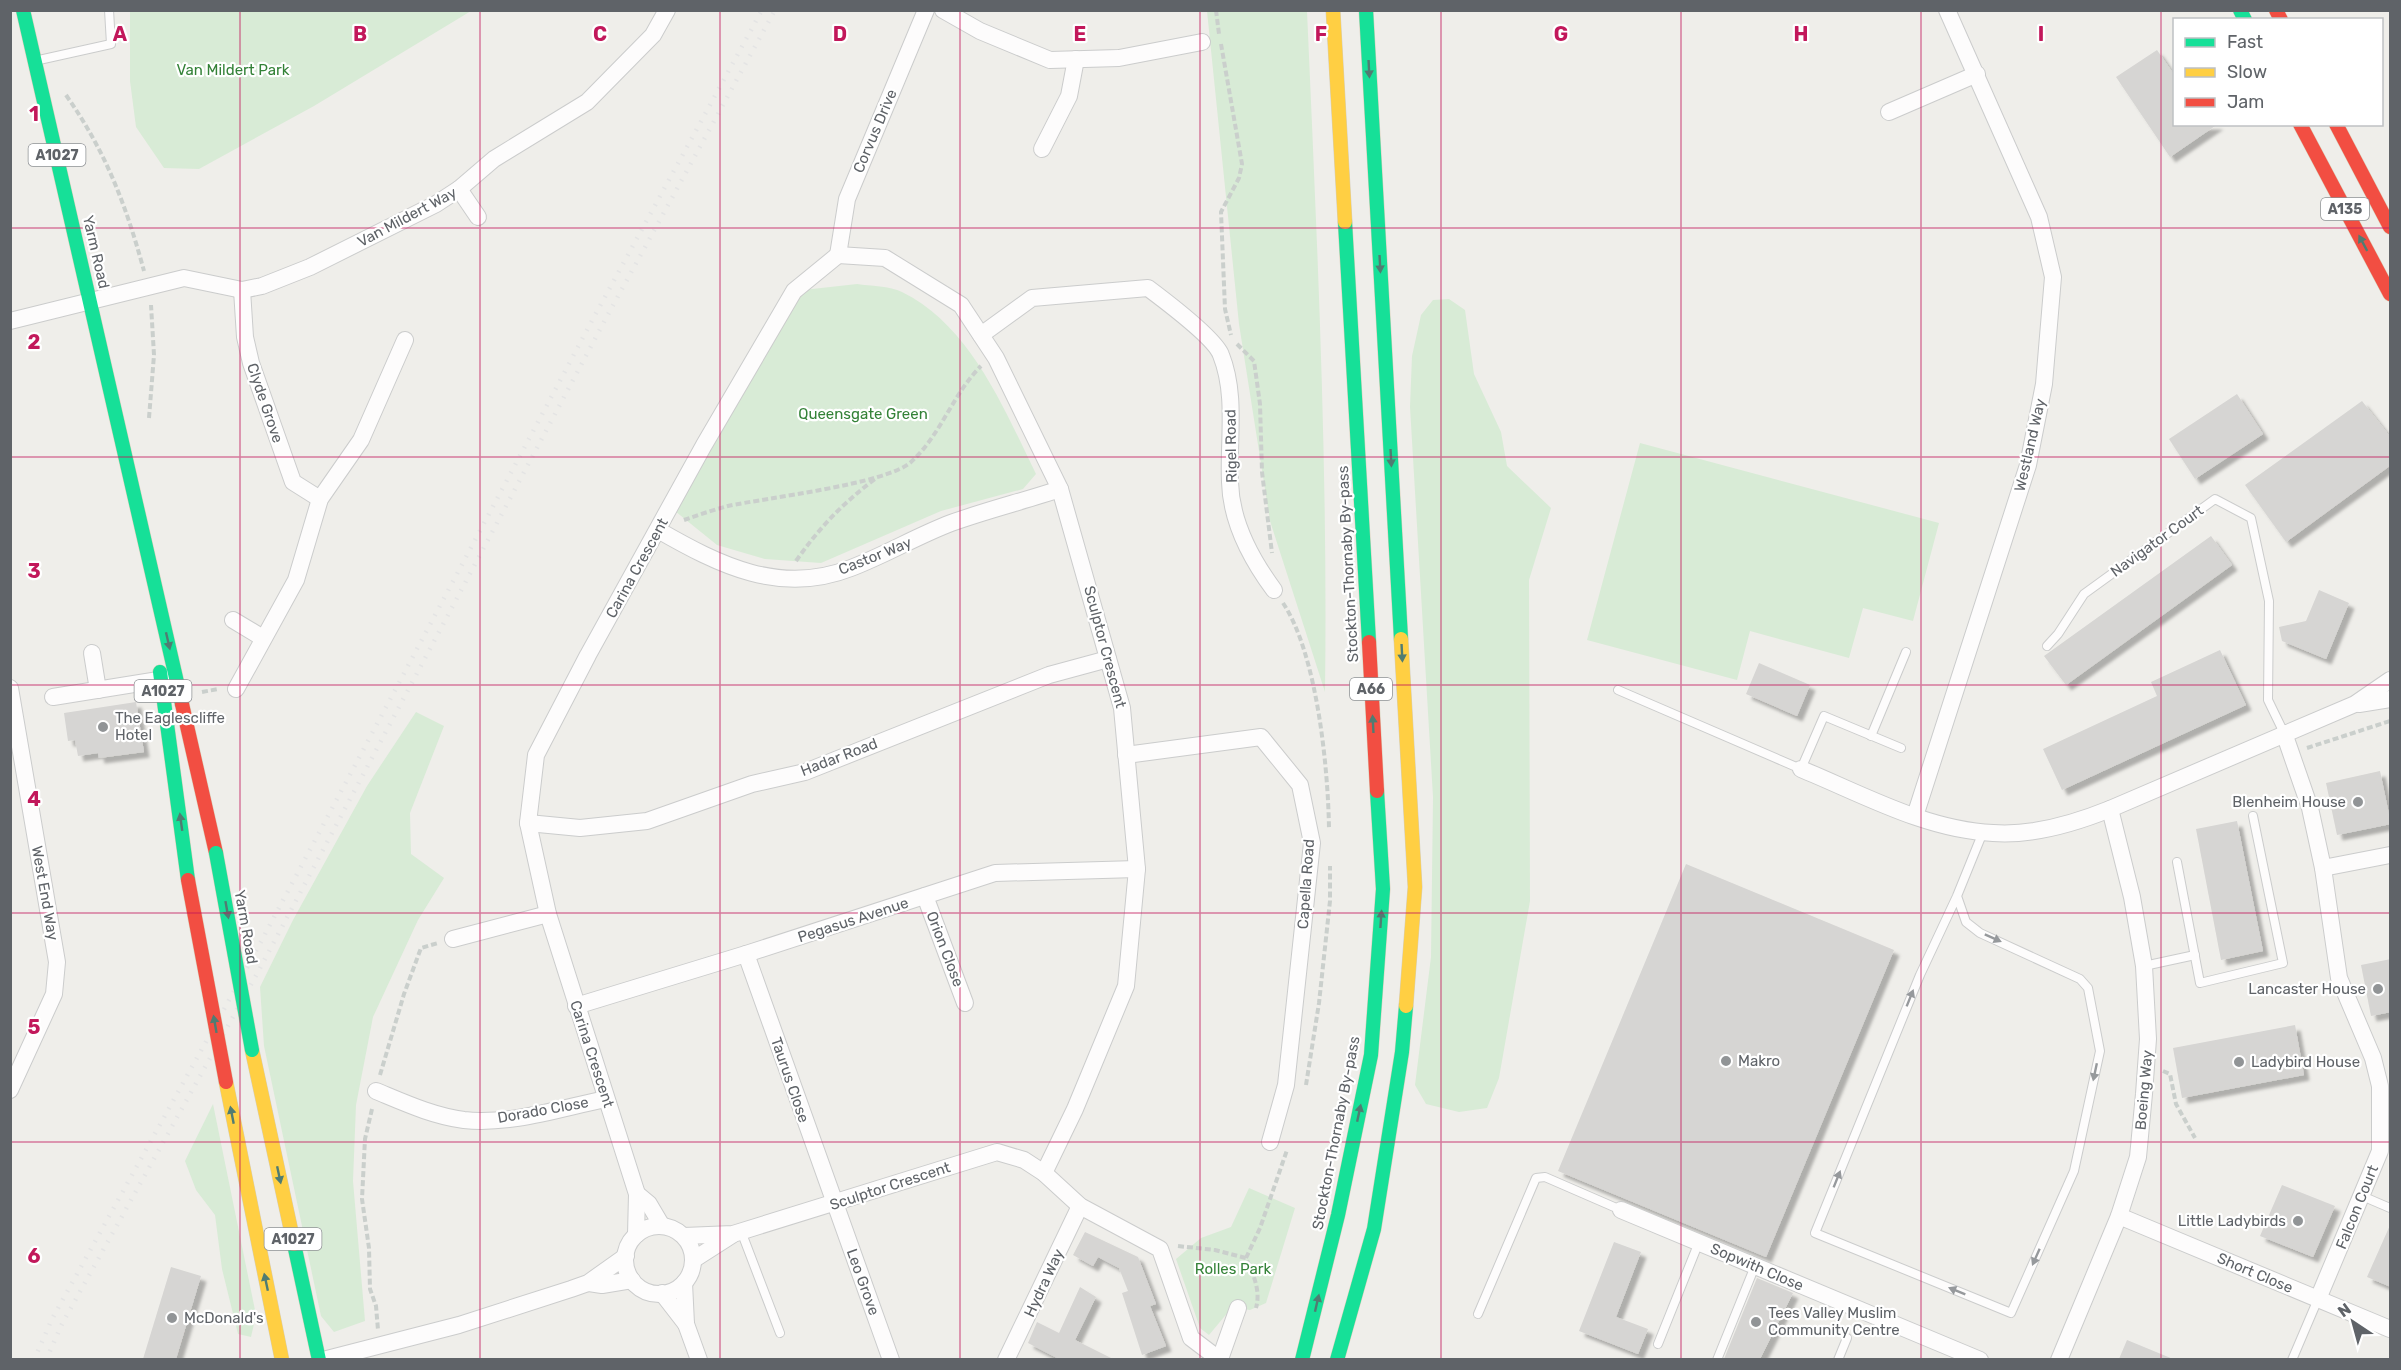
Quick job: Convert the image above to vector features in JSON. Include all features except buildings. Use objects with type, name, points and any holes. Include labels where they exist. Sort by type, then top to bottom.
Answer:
[{"type":"main road","name":"Yarm Road","points":[[23,10],[137,502],[169,678],[216,853],[252,1050],[321,1359]]},
{"type":"main road","name":"Stockton-Thornaby By-pass","points":[[1302,1359],[1335,1225],[1371,1055],[1383,889],[1333,10]]},
{"type":"main road","name":"A66","points":[[1337,1359],[1374,1229],[1402,1052],[1416,888],[1366,10]]},
{"type":"main road","name":"A135","points":[[2301,126],[2391,294]]},
{"type":"main road","name":"A135","points":[[2337,126],[2391,227]]},
{"type":"main road","name":"Yarm Road","points":[[169,678],[188,880],[282,1359]]},
{"type":"street","name":"Van Mildert Way","points":[[90,300],[184,278],[242,291],[262,286],[310,267],[417,215],[459,189],[494,159],[587,102],[653,35],[667,10]]},
{"type":"street","name":"Corvus Drive","points":[[838,255],[847,199],[926,10]]},
{"type":"street","points":[[943,10],[980,31],[1050,60],[1119,58],[1202,42]]},
{"type":"street","name":"Westland Way","points":[[1915,816],[2028,465],[2044,384],[2053,277],[2040,217],[1947,10]]},
{"type":"street","points":[[1042,149],[1069,96],[1076,59]]},
{"type":"street","points":[[1889,112],[1977,74]]},
{"type":"street","points":[[459,189],[478,217]]},
{"type":"street","name":"Sculptor Crescent","points":[[838,255],[885,258],[961,305],[981,334],[996,358],[1060,489],[1122,708],[1137,869],[1126,986],[1075,1109],[1044,1173]]},
{"type":"street","name":"Carina Crescent","points":[[636,1235],[637,1194],[548,914],[528,823],[536,755],[588,655],[794,291],[838,255]]},
{"type":"street","name":"Rigel Road","points":[[981,334],[1032,298],[1148,288],[1185,316],[1221,354],[1231,408],[1230,485],[1243,542],[1274,590]]},
{"type":"street","name":"Clyde Grove","points":[[242,291],[245,337],[250,363],[293,482],[320,499]]},
{"type":"street","points":[[10,321],[90,300]]},
{"type":"street","points":[[230,688],[263,638],[296,580],[320,499],[361,440],[405,340]]},
{"type":"street","name":"Castor Way","points":[[658,530],[703,556],[749,574],[804,581],[850,569],[952,523],[1060,489]]},
{"type":"street","points":[[232,620],[263,638]]},
{"type":"street","points":[[92,653],[98,690]]},
{"type":"street","name":"Hadar Road","points":[[528,823],[580,828],[647,821],[752,784],[805,772],[1049,675],[1108,659]]},
{"type":"street","points":[[53,697],[169,678]]},
{"type":"street","points":[[1801,769],[1915,816],[1948,826],[1983,832],[2040,830],[2075,823],[2110,809],[2355,704],[2391,680]]},
{"type":"street","name":"West End Way","points":[[10,688],[57,962],[54,994],[10,1090]]},
{"type":"street","points":[[2355,704],[2391,699]]},
{"type":"street","name":"Falcon Court","points":[[2284,733],[2310,808],[2323,868],[2339,978],[2373,1058],[2380,1086],[2380,1151],[2318,1299]]},
{"type":"street","name":"Capella Road","points":[[1126,755],[1261,737],[1300,785],[1312,843],[1287,1085],[1269,1143]]},
{"type":"street","name":"Boeing Way","points":[[2060,1359],[2119,1216],[2138,1157],[2148,1039],[2144,966],[2132,897],[2110,809]]},
{"type":"street","points":[[2323,868],[2391,855]]},
{"type":"street","name":"Pegasus Avenue","points":[[576,1006],[746,954],[995,873],[1137,869]]},
{"type":"street","name":"Orion Close","points":[[925,896],[965,1003]]},
{"type":"street","points":[[453,939],[548,914]]},
{"type":"street","name":"Taurus Close","points":[[746,954],[834,1205]]},
{"type":"street","name":"Dorado Close","points":[[376,1091],[425,1112],[465,1120],[507,1119],[606,1099]]},
{"type":"street","name":"Sculptor Crescent","points":[[684,1236],[737,1233],[834,1205],[997,1152],[1024,1160],[1044,1173],[1080,1206],[1160,1249]]},
{"type":"street","name":"Carina Crescent","points":[[637,1194],[649,1204],[662,1226]]},
{"type":"street","name":"Leo Grove","points":[[834,1205],[891,1359]]},
{"type":"street","name":"Hydra Way","points":[[1006,1359],[1080,1206]]},
{"type":"street","name":"Sopwith Close","points":[[1622,1210],[1957,1355],[1980,1359]]},
{"type":"street","name":"Short Close","points":[[2119,1216],[2391,1329]]},
{"type":"street","points":[[321,1359],[459,1325],[588,1283],[626,1256],[636,1235],[653,1226],[662,1226],[684,1236],[689,1243],[693,1260],[684,1283],[686,1324]]},
{"type":"street","name":"Sculptor Crescent","points":[[693,1260],[737,1233]]},
{"type":"street","points":[[1160,1249],[1191,1338],[1220,1359],[1238,1308]]},
{"type":"street","points":[[626,1256],[632,1280],[645,1290],[662,1293],[678,1288],[684,1283]]},
{"type":"street","points":[[588,1283],[602,1285],[632,1280]]},
{"type":"street","points":[[662,1293],[686,1324],[699,1359]]},
{"type":"lane","points":[[35,61],[111,44],[109,10]]},
{"type":"lane","name":"Navigator Court","points":[[2047,646],[2084,594],[2215,498],[2251,518],[2269,601],[2268,700],[2284,733]]},
{"type":"lane","points":[[1871,736],[1906,652]]},
{"type":"lane","points":[[1618,690],[1801,769],[1824,716],[1901,748]]},
{"type":"lane","points":[[2177,861],[2200,983],[2283,963],[2253,816]]},
{"type":"lane","points":[[1957,896],[1966,922],[1980,933],[2080,979],[2088,988],[2100,1051],[2074,1172],[2011,1313],[1815,1233],[1920,975],[1957,896],[1983,832]]},
{"type":"lane","points":[[2144,966],[2195,955]]},
{"type":"lane","points":[[1478,1314],[1536,1178],[1545,1177],[1622,1210]]},
{"type":"lane","points":[[2362,1196],[2391,1208]]},
{"type":"lane","points":[[737,1233],[780,1333]]},
{"type":"lane","points":[[1658,1344],[1699,1242]]},
{"type":"lane","points":[[1717,1359],[1755,1266]]},
{"type":"lane","points":[[2292,1359],[2318,1299]]},
{"type":"lane","points":[[1838,1359],[1847,1338]]},
{"type":"path","points":[[1216,10],[1226,82],[1242,164],[1239,178],[1221,212],[1225,309],[1232,338],[1254,361],[1260,404],[1262,472],[1272,556]]},
{"type":"path","points":[[60,87],[86,124],[116,182],[128,213],[145,272]]},
{"type":"path","points":[[149,418],[154,355],[151,298]]},
{"type":"path","points":[[658,530],[727,506],[878,476],[908,465],[928,445],[956,395],[980,366],[996,358]]},
{"type":"path","points":[[786,578],[815,533],[843,503],[878,476]]},
{"type":"path","points":[[1274,590],[1293,619],[1310,677]]},
{"type":"path","points":[[193,693],[230,688]]},
{"type":"path","points":[[2292,753],[2391,721]]},
{"type":"path","points":[[378,1330],[376,1306],[370,1289],[369,1248],[362,1199],[365,1139],[376,1091],[404,994],[421,948],[453,939]]},
{"type":"path","points":[[2146,1064],[2170,1074],[2176,1104],[2195,1138]]},
{"type":"path","points":[[1160,1249],[1181,1246],[1246,1258],[1256,1278],[1259,1299],[1255,1313],[1238,1308]]},
{"type":"green space","name":"Van Mildert Park","points":[[130,10],[471,11],[314,106],[199,169],[164,168],[136,127],[130,81]]},
{"type":"green space","points":[[1207,11],[1307,11],[1323,437],[1325,692],[1270,521],[1239,324]]},
{"type":"green space","name":"Queensgate Green","points":[[857,284],[886,287],[902,292],[926,307],[948,326],[983,371],[1036,474],[1023,489],[941,511],[821,563],[765,559],[717,545],[670,507],[794,291]]},
{"type":"green space","points":[[1449,299],[1465,310],[1474,374],[1501,432],[1507,466],[1551,508],[1529,580],[1530,901],[1499,1078],[1487,1108],[1459,1112],[1426,1104],[1415,1085],[1431,957],[1433,797],[1410,407],[1412,356],[1421,315],[1433,300]]},
{"type":"green space","points":[[1640,443],[1939,523],[1913,621],[1863,608],[1849,658],[1750,631],[1737,680],[1587,640]]},
{"type":"green space","points":[[416,712],[444,726],[410,813],[411,854],[444,878],[418,920],[373,1017],[356,1105],[353,1181],[365,1321],[334,1332],[321,1316],[264,1046],[260,987],[293,920],[367,786]]},
{"type":"green space","points":[[213,1104],[256,1315],[251,1337],[238,1334],[222,1269],[215,1215],[196,1190],[185,1161]]},
{"type":"green space","name":"Rolles Park","points":[[1249,1188],[1295,1208],[1266,1303],[1250,1310],[1238,1308],[1229,1311],[1209,1335],[1200,1328],[1176,1259],[1201,1238],[1231,1227]]},
{"type":"railway","points":[[34,1360],[52,1319],[248,966],[595,315],[762,10]]},
{"type":"railway","points":[[46,1360],[62,1324],[258,972],[605,320],[775,10]]},
{"type":"traffic: fast","points":[[23,10],[182,704]]},
{"type":"traffic: fast","points":[[1366,10],[1401,639]]},
{"type":"traffic: fast","points":[[2240,10],[2244,18]]},
{"type":"traffic: fast","points":[[1345,222],[1369,642]]},
{"type":"traffic: fast","points":[[160,672],[188,880]]},
{"type":"traffic: fast","points":[[1302,1360],[1338,1215],[1371,1055],[1383,889],[1377,791]]},
{"type":"traffic: fast","points":[[216,853],[252,1050]]},
{"type":"traffic: fast","points":[[1337,1360],[1374,1229],[1402,1052],[1406,1006]]},
{"type":"traffic: fast","points":[[294,1244],[319,1360]]},
{"type":"traffic: slow","points":[[1333,10],[1345,222]]},
{"type":"traffic: slow","points":[[1401,639],[1415,887],[1406,1006]]},
{"type":"traffic: slow","points":[[252,1050],[294,1244]]},
{"type":"traffic: slow","points":[[226,1082],[282,1360]]},
{"type":"traffic: jam","points":[[2276,10],[2280,18]]},
{"type":"traffic: jam","points":[[2301,126],[2390,294]]},
{"type":"traffic: jam","points":[[2337,126],[2390,227]]},
{"type":"traffic: jam","points":[[1369,642],[1377,791]]},
{"type":"traffic: jam","points":[[182,704],[216,853]]},
{"type":"traffic: jam","points":[[188,880],[226,1082]]},
{"type":"place","name":"The Eaglescliffe Hotel","points":[[103,727]]},
{"type":"place","name":"Blenheim House","points":[[2358,802]]},
{"type":"place","name":"Lancaster House","points":[[2378,989]]},
{"type":"place","name":"Makro","points":[[1726,1061]]},
{"type":"place","name":"Ladybird House","points":[[2239,1062]]},
{"type":"place","name":"Little Ladybirds","points":[[2298,1221]]},
{"type":"place","name":"McDonald's","points":[[172,1318]]},
{"type":"place","name":"Tees Valley Muslim Community Centre","points":[[1756,1322]]}]
